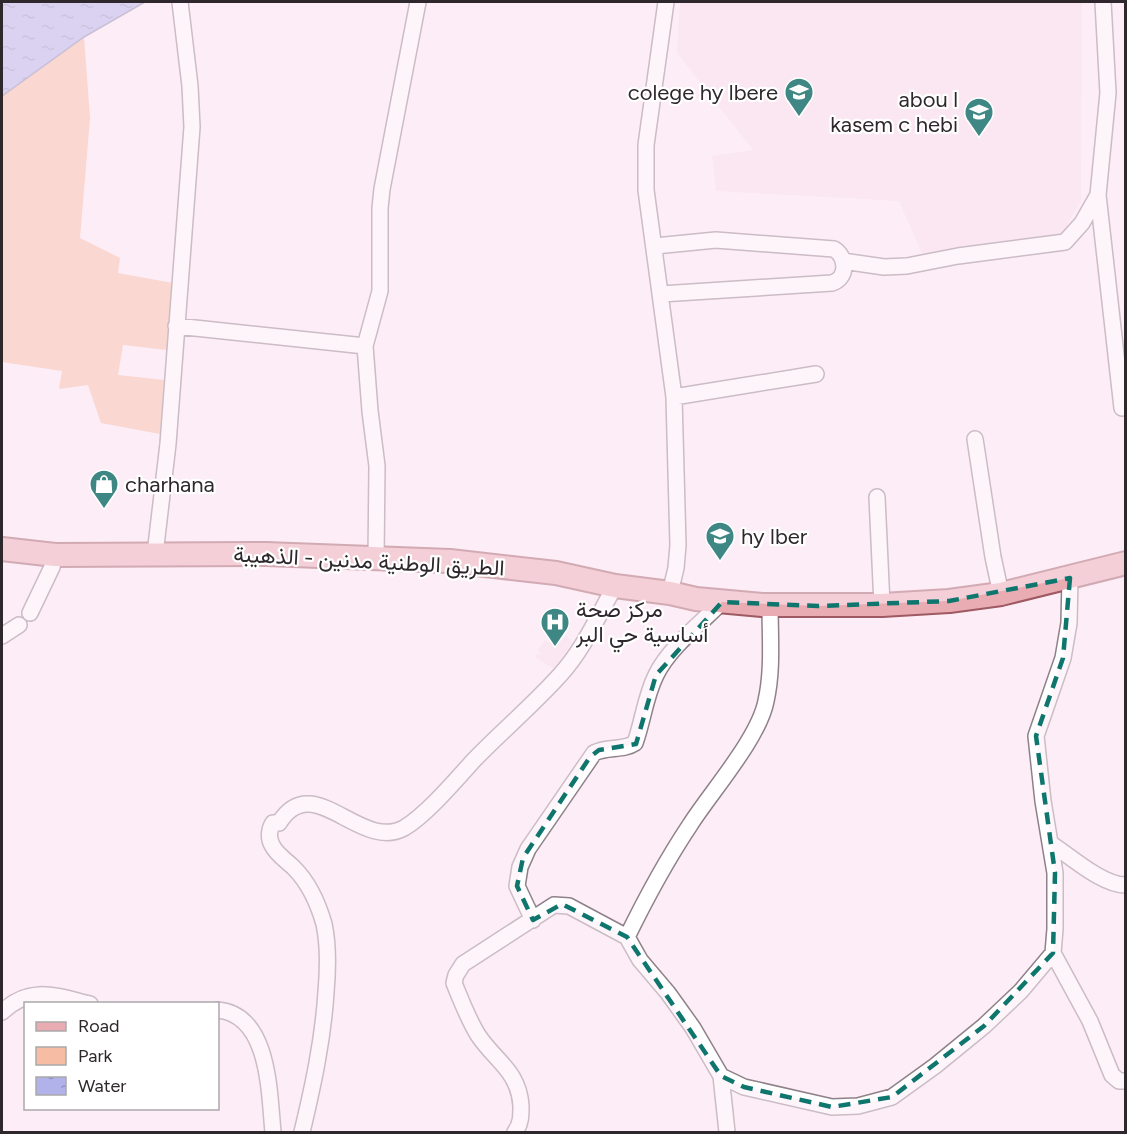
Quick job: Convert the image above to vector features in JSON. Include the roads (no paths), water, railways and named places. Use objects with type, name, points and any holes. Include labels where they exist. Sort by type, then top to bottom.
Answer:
[{"type":"main road","name":"الطريق الوطنية مدنين - الذهيبة","points":[[2,549],[55,555],[267,554],[450,561],[544,572],[615,586],[722,602],[770,605],[882,605],[949,601],[1001,594],[1125,563]]},
{"type":"street","points":[[155,554],[168,444],[192,127],[190,86],[180,2]]},
{"type":"street","points":[[376,558],[377,466],[365,346],[380,291],[382,189],[418,2]]},
{"type":"street","points":[[666,2],[646,145],[646,190],[674,397],[678,545],[676,568],[670,593]]},
{"type":"street","points":[[1103,2],[1108,93],[1098,195],[1122,408]]},
{"type":"street","points":[[843,261],[884,267],[907,266],[958,256],[1065,242],[1082,223],[1098,195]]},
{"type":"street","points":[[655,246],[716,240],[828,247],[838,251],[843,261],[843,275],[832,283],[661,294]]},
{"type":"street","points":[[176,326],[365,346]]},
{"type":"street","points":[[674,397],[816,374]]},
{"type":"street","points":[[975,439],[1001,594]]},
{"type":"street","points":[[877,497],[882,605]]},
{"type":"street","points":[[30,613],[52,567],[55,555]]},
{"type":"street","points":[[1070,578],[1069,623],[1063,658],[1036,736],[1055,873],[1053,953],[1090,1021],[1112,1076],[1119,1081],[1125,1081]]},
{"type":"street","points":[[302,1132],[322,1038],[328,946],[324,925],[314,897],[296,869],[272,847],[269,839],[271,826],[273,823],[279,823],[291,808],[299,804],[313,803],[364,827],[383,833],[392,833],[405,827],[422,813],[561,674],[578,651],[615,586]]},
{"type":"street","points":[[533,920],[517,886],[520,867],[528,849],[594,753],[599,750],[627,747],[635,743],[647,699],[656,675],[666,658],[722,602]]},
{"type":"street","points":[[627,937],[647,896],[690,825],[761,718],[766,702],[770,664],[770,605]]},
{"type":"street","points":[[2,636],[19,625]]},
{"type":"street","points":[[1050,843],[1107,881],[1125,885]]},
{"type":"street","points":[[515,1132],[521,1120],[520,1096],[515,1081],[508,1068],[476,1032],[454,983],[463,964],[554,905],[562,904],[592,917],[627,937],[640,960],[668,993],[693,1028],[722,1076],[727,1132]]},
{"type":"street","points":[[722,1076],[744,1087],[832,1107],[858,1106],[892,1097],[984,1026],[1022,991],[1053,953]]},
{"type":"street","points":[[2,1012],[20,998],[32,995],[50,994],[82,1002]]},
{"type":"street","points":[[219,1010],[234,1014],[244,1021],[259,1040],[269,1091],[273,1132]]},
{"type":"water","points":[[2,2],[145,2],[84,37],[2,96]]},
{"type":"place","name":"colege hy lbere","points":[[799,118]]},
{"type":"place","name":"abou l kasem c hebi","points":[[979,138]]},
{"type":"place","name":"charhana","points":[[104,510]]},
{"type":"place","name":"hy lber","points":[[720,562]]},
{"type":"place","name":"مركز صحة أساسية حي البر","points":[[555,648]]}]
